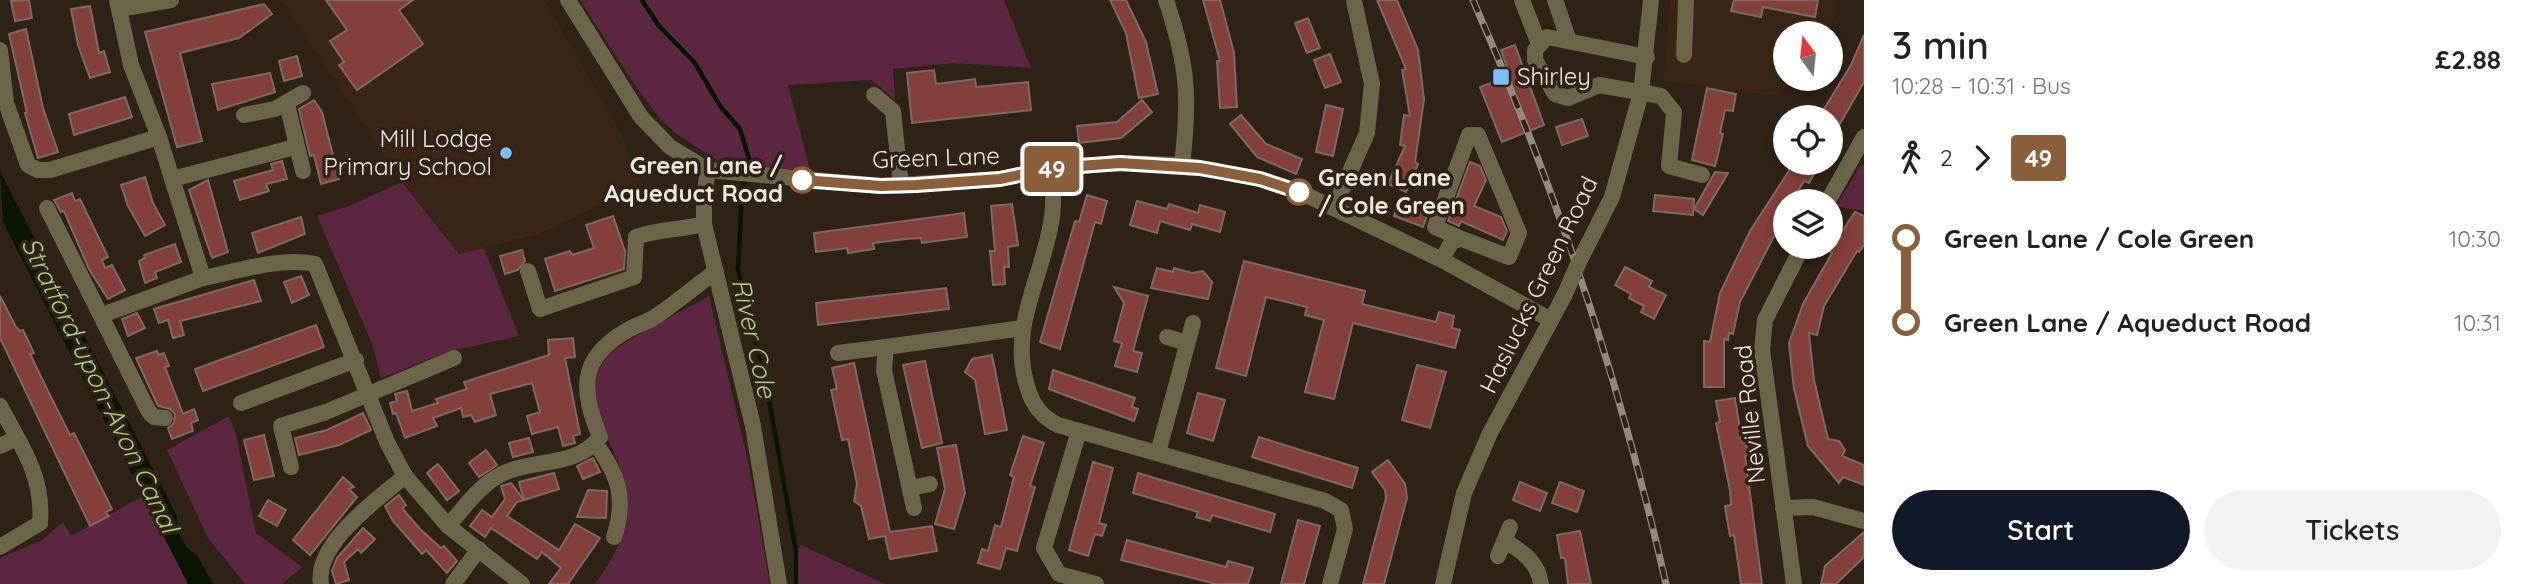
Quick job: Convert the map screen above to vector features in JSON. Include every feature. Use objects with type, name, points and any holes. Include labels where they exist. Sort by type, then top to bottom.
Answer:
[{"type":"street","points":[[171,0],[118,5],[131,65],[159,136],[203,278]]},
{"type":"street","points":[[568,0],[641,117],[670,147],[708,170],[704,224],[753,426],[779,584]]},
{"type":"street","points":[[1166,0],[1181,47],[1187,79],[1182,165]]},
{"type":"street","points":[[1522,0],[1539,44],[1535,60],[1555,94],[1568,98],[1599,85],[1661,96],[1674,112],[1670,166],[1702,175]]},
{"type":"street","points":[[1555,0],[1569,41]]},
{"type":"street","name":"Haslucks Green Road","points":[[1443,584],[1464,494],[1490,433],[1564,296],[1612,197],[1641,93],[1647,57],[1651,0]]},
{"type":"street","points":[[1684,55],[1686,0]]},
{"type":"street","points":[[1334,208],[1367,133],[1372,84],[1354,1]]},
{"type":"street","points":[[1539,44],[1548,37],[1647,57]]},
{"type":"street","points":[[0,50],[6,103],[28,165],[38,170],[50,170],[159,136]]},
{"type":"street","points":[[244,115],[286,104],[303,93]]},
{"type":"street","points":[[874,95],[893,111],[901,186]]},
{"type":"street","points":[[286,104],[303,172]]},
{"type":"street","points":[[1442,260],[1452,241],[1462,239],[1509,257],[1519,233],[1478,135],[1469,135],[1435,227],[1462,239]]},
{"type":"street","points":[[1835,189],[1864,137]]},
{"type":"street","points":[[172,179],[295,147]]},
{"type":"street","name":"Green Lane","points":[[708,170],[901,186],[1012,177],[1053,168],[1120,163],[1182,165],[1286,186],[1442,260],[1551,320]]},
{"type":"street","points":[[1053,168],[1052,216],[1023,328],[1021,366],[1031,400],[1049,421],[1325,501],[1341,510],[1345,529],[1330,584]]},
{"type":"street","points":[[47,208],[149,412],[154,417],[165,418]]},
{"type":"street","points":[[528,271],[540,309],[634,277],[636,237],[655,230],[679,231],[704,224]]},
{"type":"street","name":"Neville Road","points":[[1794,584],[1762,350],[1765,320],[1796,259]]},
{"type":"street","points":[[102,315],[203,278],[276,265],[303,262],[315,264],[370,393],[387,442],[405,476],[448,526],[522,584]]},
{"type":"street","points":[[448,526],[490,482],[506,472],[561,460],[595,443],[600,437],[587,404],[586,381],[592,361],[613,339],[653,318],[716,271]]},
{"type":"street","points":[[1158,453],[1193,323]]},
{"type":"street","points":[[838,353],[1023,328]]},
{"type":"street","points":[[1167,337],[1188,343]]},
{"type":"street","points":[[886,347],[884,370],[914,508]]},
{"type":"street","points":[[291,467],[281,426],[327,412],[454,358]]},
{"type":"street","points":[[241,403],[356,360]]},
{"type":"street","points":[[0,406],[36,474],[42,498],[40,523],[0,547]]},
{"type":"street","points":[[1079,431],[1044,548],[1059,574],[1096,584]]},
{"type":"street","points":[[0,446],[17,438]]},
{"type":"street","points":[[595,443],[613,467],[621,498],[614,537]]},
{"type":"street","points":[[321,584],[319,570],[325,554],[362,511],[405,476]]},
{"type":"street","points":[[911,488],[929,484]]},
{"type":"street","points":[[1783,508],[1813,508],[1864,521]]},
{"type":"street","points":[[1504,541],[1526,553],[1539,573],[1541,584]]},
{"type":"street","points":[[453,584],[479,549]]},
{"type":"shaded area","name":"Mill Lodge Primary School","points":[[281,0],[544,0],[616,124],[643,184],[542,233],[460,254],[402,181]]},
{"type":"shaded area","points":[[580,0],[1004,0],[1031,68],[953,63],[893,69],[895,100],[872,80],[788,85],[810,170],[758,168],[718,161],[661,120],[632,81]]},
{"type":"shaded area","points":[[1670,0],[1836,0],[1832,21],[1773,21],[1773,91],[1782,91],[1778,96],[1663,81]]},
{"type":"shaded area","points":[[1864,164],[1864,211],[1843,207],[1843,194],[1860,166]]},
{"type":"shaded area","points":[[402,182],[459,254],[484,248],[519,336],[447,352],[381,378],[372,344],[317,216],[349,206]]},
{"type":"shaded area","points":[[709,296],[749,466],[770,584],[595,584],[618,546],[625,526],[628,502],[620,466],[597,410],[595,392],[598,374],[608,356],[615,350]]},
{"type":"shaded area","points":[[229,416],[236,434],[256,533],[302,567],[282,584],[245,584],[208,538],[167,450]]},
{"type":"shaded area","points":[[145,495],[188,584],[0,584],[0,558],[42,540],[63,522],[71,536]]},
{"type":"shaded area","points":[[801,545],[885,584],[797,584],[796,552]]},
{"type":"water","name":"Stratford-upon-Avon Canal","points":[[0,171],[177,516],[177,530],[187,548],[197,555],[213,584],[188,584],[3,222]]},
{"type":"building","points":[[29,0],[32,18],[15,21],[11,1]]},
{"type":"building","points":[[326,0],[413,0],[399,10],[423,44],[357,90],[339,65],[344,62],[330,41],[347,30]]},
{"type":"building","points":[[1110,0],[1126,0],[1146,42],[1158,94],[1139,98],[1126,33]]},
{"type":"building","points":[[1203,0],[1220,0],[1234,53],[1237,107],[1220,108],[1217,61],[1220,61]]},
{"type":"building","points":[[1377,0],[1397,0],[1418,50],[1424,99],[1415,162],[1418,164],[1406,192],[1388,184],[1405,146],[1400,145],[1404,115],[1410,116],[1402,70],[1406,69]]},
{"type":"building","points":[[1734,0],[1818,0],[1815,17],[1763,7],[1761,17],[1731,11]]},
{"type":"building","points":[[264,4],[272,14],[239,38],[180,53],[202,141],[177,147],[145,32]]},
{"type":"building","points":[[90,6],[99,53],[104,51],[110,72],[90,78],[78,45],[71,9]]},
{"type":"building","points":[[1308,18],[1320,48],[1307,53],[1295,23]]},
{"type":"building","points":[[26,29],[43,108],[58,152],[38,158],[25,113],[9,34]]},
{"type":"building","points":[[1864,35],[1864,82],[1843,118],[1843,105],[1826,105],[1835,91],[1843,91],[1843,78]]},
{"type":"building","points":[[1515,45],[1544,125],[1502,142],[1480,87],[1510,76],[1501,50]]},
{"type":"building","points":[[1330,54],[1341,82],[1325,88],[1314,60]]},
{"type":"building","points":[[297,56],[302,76],[284,81],[279,61]]},
{"type":"building","points":[[934,70],[936,84],[975,79],[976,87],[1028,82],[1031,110],[912,123],[907,73]]},
{"type":"building","points":[[270,73],[275,92],[218,110],[212,84]]},
{"type":"building","points":[[1707,88],[1736,94],[1733,111],[1725,110],[1720,133],[1723,134],[1715,166],[1692,160]]},
{"type":"building","points":[[125,97],[132,117],[74,135],[69,114]]},
{"type":"building","points":[[314,100],[322,112],[339,179],[321,184],[314,155],[310,156],[299,109]]},
{"type":"building","points":[[1142,100],[1152,112],[1121,138],[1079,143],[1077,126],[1117,122]]},
{"type":"building","points":[[1326,105],[1343,109],[1333,156],[1316,152]]},
{"type":"building","points":[[1241,115],[1266,144],[1302,159],[1296,174],[1257,157],[1230,124]]},
{"type":"building","points":[[1582,119],[1588,136],[1562,145],[1556,127]]},
{"type":"building","points":[[282,161],[287,179],[266,184],[269,191],[240,200],[234,181],[273,170],[271,164]]},
{"type":"building","points":[[1470,162],[1480,166],[1486,180],[1474,206],[1501,217],[1507,231],[1503,240],[1461,221],[1459,226],[1448,221]]},
{"type":"building","points":[[1715,172],[1728,173],[1703,215],[1694,209]]},
{"type":"building","points":[[1786,175],[1813,175],[1809,183],[1804,181],[1799,189],[1777,189]]},
{"type":"building","points":[[145,177],[153,203],[165,225],[145,236],[128,206],[121,185]]},
{"type":"building","points":[[208,180],[228,252],[212,258],[189,190]]},
{"type":"building","points":[[72,193],[75,201],[80,199],[108,257],[102,260],[105,268],[112,265],[125,290],[108,299],[89,269],[64,211],[61,212],[54,200]]},
{"type":"building","points":[[1087,195],[1107,201],[1101,224],[1095,222],[1060,349],[1040,342],[1075,221],[1079,222]]},
{"type":"building","points":[[1655,195],[1694,199],[1693,215],[1653,211]]},
{"type":"building","points":[[1773,195],[1773,238],[1740,302],[1733,334],[1729,333],[1728,340],[1724,339],[1724,387],[1704,387],[1704,341],[1710,342],[1720,293],[1750,231]]},
{"type":"building","points":[[1400,199],[1429,210],[1423,227],[1394,216]]},
{"type":"building","points":[[1137,201],[1167,209],[1169,204],[1198,213],[1200,205],[1225,212],[1220,232],[1192,224],[1190,230],[1160,221],[1157,233],[1130,225]]},
{"type":"building","points":[[1012,204],[1018,245],[1008,247],[1009,267],[1004,267],[1005,284],[993,285],[990,251],[995,251],[991,206]]},
{"type":"building","points":[[1855,212],[1864,216],[1864,245],[1857,251],[1824,306],[1817,335],[1809,333],[1814,380],[1828,439],[1839,441],[1845,450],[1842,456],[1864,465],[1864,485],[1843,477],[1839,483],[1808,446],[1794,389],[1789,343],[1803,304],[1829,259],[1843,259],[1843,230]]},
{"type":"building","points":[[964,213],[967,237],[922,243],[921,238],[873,243],[874,249],[848,253],[847,248],[816,252],[814,233]]},
{"type":"building","points":[[613,216],[625,251],[624,269],[555,291],[545,259],[570,251],[572,255],[594,248],[586,225]]},
{"type":"building","points":[[301,217],[305,234],[258,253],[252,233]]},
{"type":"building","points":[[175,244],[181,262],[155,272],[157,278],[145,283],[139,261],[145,258],[144,255]]},
{"type":"building","points":[[522,250],[525,261],[518,270],[505,274],[500,256]]},
{"type":"building","points":[[1244,261],[1365,291],[1362,304],[1436,322],[1439,312],[1454,316],[1452,328],[1460,330],[1455,348],[1353,323],[1334,399],[1305,392],[1324,320],[1305,315],[1307,307],[1266,297],[1246,376],[1216,368]]},
{"type":"building","points":[[1625,267],[1652,281],[1649,287],[1666,295],[1654,319],[1641,312],[1644,306],[1629,298],[1631,294],[1615,285]]},
{"type":"building","points":[[1157,268],[1173,272],[1174,268],[1192,273],[1203,271],[1212,282],[1208,299],[1151,288]]},
{"type":"building","points":[[301,276],[309,295],[292,303],[284,282]]},
{"type":"building","points":[[254,280],[261,301],[180,321],[184,335],[173,338],[168,320],[159,323],[154,309]]},
{"type":"building","points":[[1114,287],[1148,296],[1133,351],[1142,353],[1137,372],[1115,366],[1122,343],[1114,341],[1124,303]]},
{"type":"building","points":[[946,288],[949,309],[818,325],[816,303]]},
{"type":"building","points":[[0,296],[16,327],[20,331],[23,330],[34,353],[30,354],[47,389],[70,435],[74,433],[112,509],[106,512],[109,516],[90,526],[0,338]]},
{"type":"building","points":[[137,313],[145,328],[128,336],[122,319]]},
{"type":"building","points":[[316,325],[324,347],[203,391],[195,369]]},
{"type":"building","points":[[573,338],[575,357],[565,358],[580,434],[573,436],[575,443],[563,446],[558,427],[532,434],[527,416],[540,412],[532,383],[490,394],[496,415],[475,422],[471,415],[463,417],[461,408],[433,418],[437,426],[405,438],[390,403],[397,401],[395,394],[407,391],[412,411],[438,403],[436,399],[467,389],[464,382],[549,355],[548,340]]},
{"type":"building","points":[[157,351],[159,355],[164,353],[169,366],[165,367],[183,414],[194,409],[198,420],[191,423],[193,431],[172,439],[168,428],[174,423],[175,414],[170,409],[158,406],[136,358]]},
{"type":"building","points":[[992,355],[1007,430],[985,434],[975,380],[965,372],[972,359]]},
{"type":"building","points":[[925,361],[942,443],[922,448],[903,365]]},
{"type":"building","points":[[854,363],[890,532],[932,526],[937,551],[890,559],[885,536],[869,539],[861,506],[854,501],[857,484],[848,439],[842,440],[831,390],[837,389],[832,368]]},
{"type":"building","points":[[1417,365],[1446,372],[1430,428],[1402,420]]},
{"type":"building","points":[[1053,370],[1135,398],[1132,407],[1138,409],[1134,421],[1049,389]]},
{"type":"building","points":[[1198,393],[1225,400],[1213,441],[1187,433]]},
{"type":"building","points":[[1735,398],[1742,442],[1746,442],[1748,455],[1745,456],[1762,584],[1741,584],[1734,535],[1730,536],[1725,506],[1731,505],[1730,490],[1716,423],[1720,422],[1716,401]]},
{"type":"building","points":[[363,413],[371,430],[339,445],[299,455],[295,438],[327,430]]},
{"type":"building","points":[[264,435],[274,476],[254,480],[244,440]]},
{"type":"building","points":[[1023,436],[1044,443],[1030,486],[1035,487],[1017,551],[1006,548],[1000,569],[978,563],[982,549],[988,551],[995,525],[1001,527],[1014,477],[1010,475]]},
{"type":"building","points":[[1259,437],[1358,468],[1352,488],[1252,457]]},
{"type":"building","points":[[529,438],[533,452],[513,457],[509,443]]},
{"type":"building","points":[[956,445],[965,493],[954,529],[935,524],[945,489],[937,448]]},
{"type":"building","points":[[486,450],[497,465],[479,477],[469,463]]},
{"type":"building","points":[[593,458],[600,472],[583,479],[577,466]]},
{"type":"building","points":[[1388,460],[1405,484],[1407,498],[1384,584],[1363,584],[1386,498],[1385,490],[1372,472]]},
{"type":"building","points":[[1093,462],[1113,468],[1099,523],[1106,525],[1102,536],[1095,534],[1088,556],[1069,550]]},
{"type":"building","points":[[438,464],[459,491],[447,500],[427,473]]},
{"type":"building","points":[[554,473],[559,489],[524,500],[519,482]]},
{"type":"building","points":[[1138,473],[1275,514],[1270,532],[1212,515],[1210,521],[1196,517],[1198,512],[1133,493]]},
{"type":"building","points":[[343,477],[354,487],[349,489],[357,497],[310,555],[293,540]]},
{"type":"building","points":[[1520,482],[1547,493],[1540,511],[1513,500]]},
{"type":"building","points":[[1560,482],[1584,491],[1577,512],[1552,503]]},
{"type":"building","points":[[511,483],[524,500],[517,502],[507,516],[559,550],[575,524],[600,538],[568,584],[549,584],[561,568],[542,552],[537,559],[491,528],[485,537],[470,526],[482,510],[492,517],[505,499],[501,486]]},
{"type":"building","points":[[588,490],[607,491],[606,518],[577,517]]},
{"type":"building","points":[[399,495],[406,505],[402,508],[420,529],[441,548],[444,546],[457,561],[447,573],[426,550],[422,554],[393,521],[385,506]]},
{"type":"building","points":[[268,500],[286,510],[277,526],[259,516]]},
{"type":"building","points":[[1298,520],[1320,526],[1304,584],[1281,584]]},
{"type":"building","points":[[363,528],[375,539],[361,553],[358,549],[344,562],[349,580],[336,584],[332,571],[337,558]]},
{"type":"building","points":[[1580,531],[1591,584],[1568,584],[1565,558],[1561,558],[1557,535]]},
{"type":"building","points":[[1864,532],[1864,557],[1836,584],[1821,584],[1825,566]]},
{"type":"building","points":[[1127,540],[1226,567],[1228,561],[1253,568],[1248,584],[1216,584],[1121,560]]},
{"type":"waterway","name":"River Cole","points":[[642,0],[659,26],[695,63],[720,106],[740,129],[749,159],[742,193],[738,269],[767,388],[796,552],[796,584]]},
{"type":"railway","points":[[1473,0],[1531,142],[1583,287],[1628,435],[1666,584]]},
{"type":"bus line","name":"49","points":[[802,180],[881,186],[916,185],[1000,179],[1025,176],[1053,168],[1120,163],[1182,165],[1260,179],[1299,192]]},
{"type":"place","name":"Shirley","points":[[1501,77]]},
{"type":"place","name":"Mill Lodge Primary School","points":[[506,153]]},
{"type":"place","name":"Green Lane / Aqueduct Road","points":[[802,180]]},
{"type":"place","name":"Green Lane / Cole Green","points":[[1299,192]]}]
